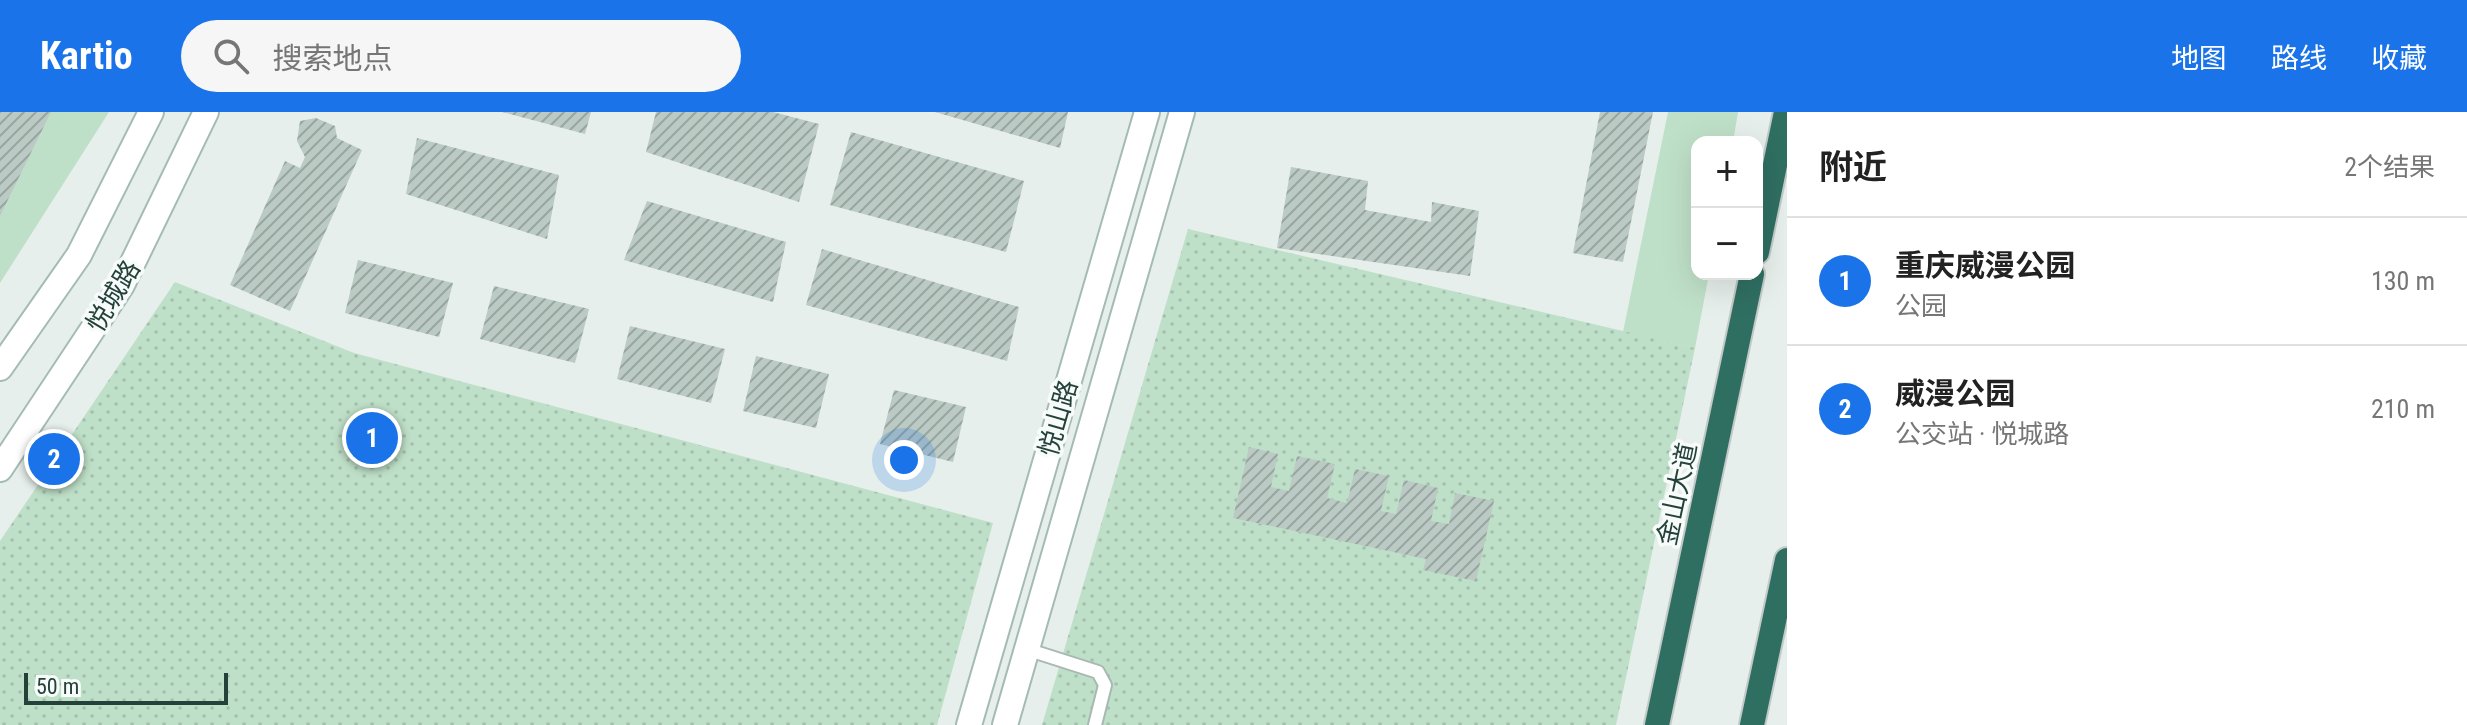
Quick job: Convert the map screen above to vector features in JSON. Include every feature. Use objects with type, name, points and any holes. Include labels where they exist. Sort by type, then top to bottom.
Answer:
[{"type":"highway","points":[[1763,223],[1786,112]]},
{"type":"highway","name":"金山大道","points":[[1657,725],[1751,280]]},
{"type":"highway","points":[[1752,725],[1787,560]]},
{"type":"main road","name":"悦城路","points":[[0,368],[79,255],[151,112]]},
{"type":"main road","name":"悦城路","points":[[0,469],[122,285],[206,112]]},
{"type":"main road","name":"悦山路","points":[[969,725],[1147,112]]},
{"type":"main road","name":"悦山路","points":[[1005,725],[1182,112]]},
{"type":"lane","points":[[1026,649],[1098,672],[1105,685],[1095,725]]},
{"type":"green space","points":[[0,112],[109,112],[0,283]]},
{"type":"green space","points":[[1668,112],[1738,112],[1734,136],[1691,136],[1691,280],[1708,280],[1695,348],[1623,332]]},
{"type":"green space","points":[[1188,229],[1695,348],[1616,725],[1042,725]]},
{"type":"green space","points":[[175,282],[354,353],[993,523],[937,725],[0,725],[0,541]]},
{"type":"building","points":[[0,112],[51,112],[0,216]]},
{"type":"building","points":[[502,112],[591,112],[585,134]]},
{"type":"building","points":[[656,112],[773,112],[819,124],[799,202],[646,152]]},
{"type":"building","points":[[935,112],[1068,112],[1060,148]]},
{"type":"building","points":[[1600,112],[1653,112],[1623,262],[1573,253]]},
{"type":"building","points":[[316,118],[335,126],[337,138],[362,150],[290,311],[230,285],[285,161],[300,168],[305,157],[297,141],[300,121]]},
{"type":"building","points":[[851,132],[1024,181],[1006,252],[830,205]]},
{"type":"building","points":[[417,138],[559,175],[547,239],[406,194]]},
{"type":"building","points":[[1291,167],[1368,181],[1365,210],[1431,222],[1432,202],[1479,211],[1470,276],[1277,248]]},
{"type":"building","points":[[647,201],[786,242],[773,302],[624,260]]},
{"type":"building","points":[[822,249],[1019,307],[1007,361],[806,305]]},
{"type":"building","points":[[358,260],[453,283],[439,337],[345,313]]},
{"type":"building","points":[[494,286],[589,309],[575,363],[480,339]]},
{"type":"building","points":[[630,326],[725,349],[711,403],[617,379]]},
{"type":"building","points":[[756,356],[829,374],[816,428],[743,411]]},
{"type":"building","points":[[894,390],[966,407],[953,462],[880,444]]},
{"type":"building","points":[[1249,447],[1278,454],[1271,487],[1289,491],[1297,456],[1335,464],[1327,498],[1347,503],[1355,469],[1389,476],[1381,511],[1396,514],[1404,480],[1438,488],[1431,521],[1449,524],[1455,493],[1494,501],[1476,581],[1423,570],[1426,559],[1233,518]]},
{"type":"place","name":"重庆威漫公园","points":[[372,438]]},
{"type":"place","name":"威漫公园","points":[[54,459]]}]
